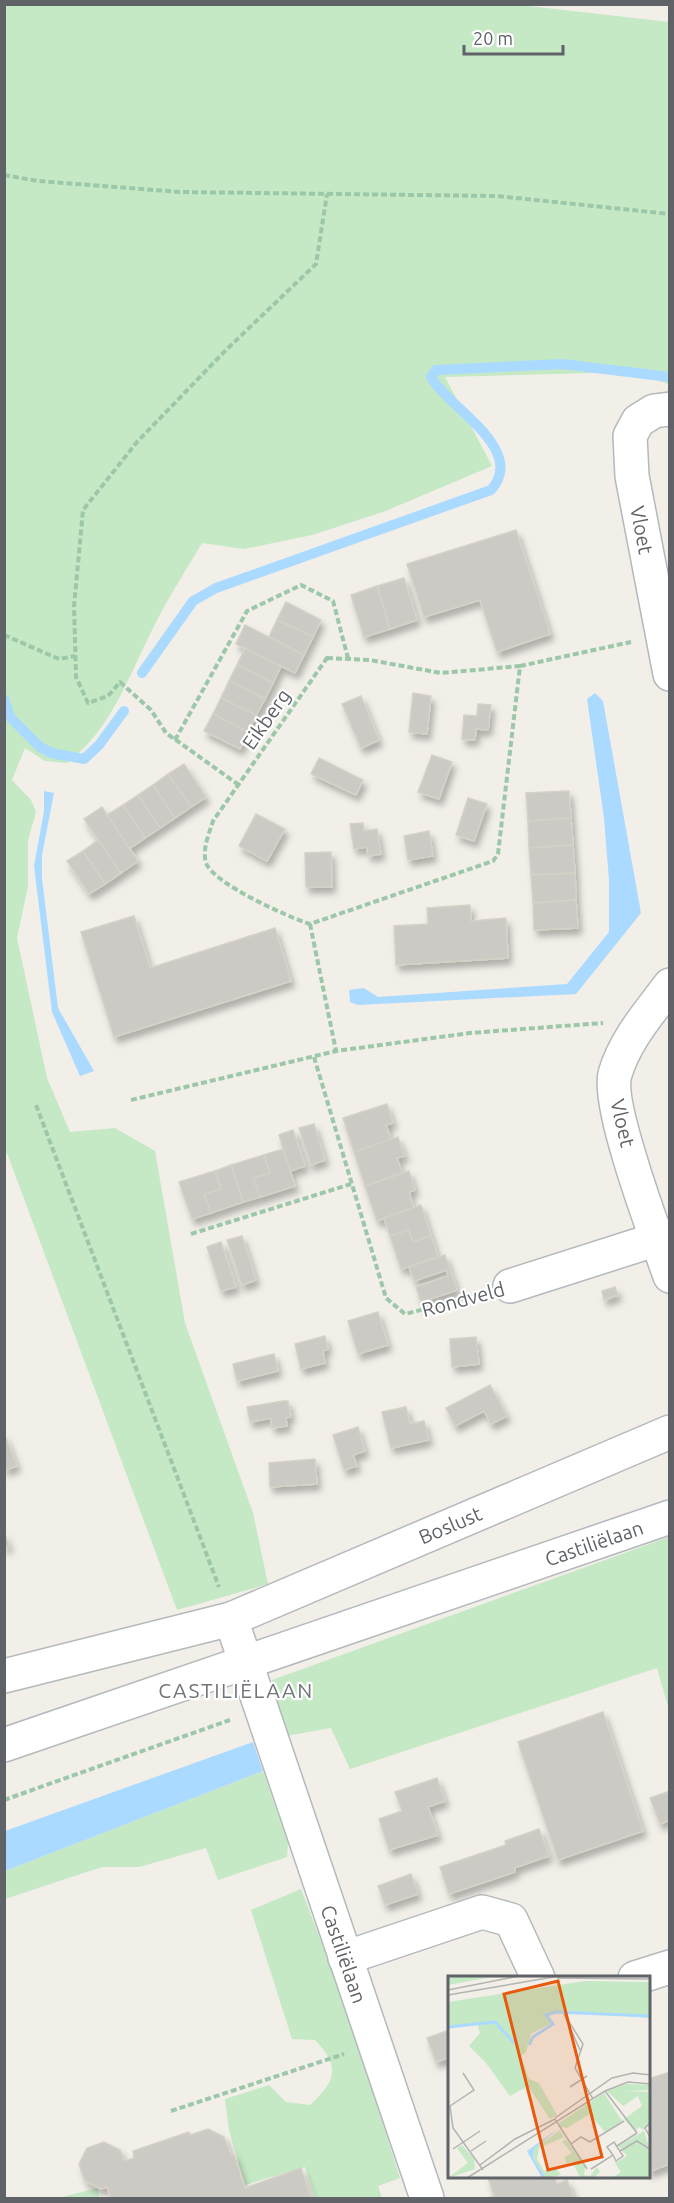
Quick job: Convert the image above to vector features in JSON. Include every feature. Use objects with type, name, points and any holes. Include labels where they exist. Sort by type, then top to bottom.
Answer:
[{"type":"street","name":"Vloet","points":[[669,409],[654,411],[638,421],[630,436],[632,476],[669,674]]},
{"type":"street","name":"Vloet","points":[[669,985],[625,1046],[614,1077],[616,1112],[663,1237],[669,1276]]},
{"type":"street","name":"Rondveld","points":[[510,1286],[663,1237]]},
{"type":"street","name":"Boslust","points":[[231,1618],[669,1432]]},
{"type":"street","name":"Castiliëlaan","points":[[4,1746],[669,1517]]},
{"type":"street","name":"Castiliëlaan","points":[[231,1618],[427,2199]]},
{"type":"street","points":[[4,1676],[231,1618]]},
{"type":"street","points":[[345,1958],[482,1912],[511,1920],[537,1976]]},
{"type":"street","points":[[641,1976],[669,1967]]},
{"type":"path","points":[[4,175],[38,181],[180,192],[497,196],[669,214]]},
{"type":"path","points":[[239,785],[166,733],[152,710],[120,682],[108,696],[88,703],[76,677],[75,656],[74,606],[83,510],[137,442],[226,350],[316,264],[327,194]]},
{"type":"path","points":[[175,740],[247,611],[301,585],[333,601],[348,658]]},
{"type":"path","points":[[4,634],[59,659],[75,656]]},
{"type":"path","name":"Eikberg","points":[[310,924],[295,919],[215,876],[206,862],[205,847],[213,821],[327,658],[348,658],[441,673],[520,666],[662,635]]},
{"type":"path","points":[[336,1051],[310,924],[494,861],[498,854],[520,666]]},
{"type":"path","points":[[131,1100],[336,1051],[470,1033],[644,1020]]},
{"type":"path","name":"Rondveld","points":[[314,1057],[386,1298],[405,1314],[510,1286]]},
{"type":"path","points":[[36,1105],[231,1618]]},
{"type":"path","points":[[191,1234],[351,1184]]},
{"type":"path","points":[[4,1800],[261,1709]]},
{"type":"path","points":[[171,2111],[374,2044]]},
{"type":"green space","points":[[5,5],[520,5],[669,22],[669,384],[629,372],[445,377],[492,466],[383,512],[312,535],[244,549],[202,543],[159,616],[118,700],[96,734],[67,763],[45,761],[25,748],[12,780],[31,800],[36,812],[28,840],[28,886],[17,938],[47,1078],[70,1132],[115,1128],[155,1151],[185,1323],[253,1513],[268,1584],[177,1610],[7,1153],[5,1153]]},
{"type":"green space","points":[[669,1537],[669,1710],[657,1668],[350,1769],[331,1728],[286,1736],[271,1690],[272,1680]]},
{"type":"green space","points":[[263,1771],[288,1843],[287,1857],[218,1880],[206,1848],[139,1867],[102,1867],[5,1899],[5,1871]]},
{"type":"green space","points":[[301,1889],[346,2006],[400,2178],[378,2186],[382,2198],[315,2198],[305,2167],[245,2185],[229,2130],[225,2099],[269,2085],[286,2102],[310,2105],[330,2081],[332,2066],[329,2058],[315,2040],[292,2039],[251,1910]]},
{"type":"green space","points":[[98,2188],[99,2198],[58,2198]]},
{"type":"water","points":[[595,693],[603,701],[641,913],[576,994],[358,1005],[350,1002],[349,990],[364,988],[378,997],[567,984],[609,932],[609,880],[604,818],[587,699]]},
{"type":"water","points":[[44,791],[54,793],[42,855],[42,879],[58,1008],[94,1071],[80,1076],[52,1012],[34,866],[44,811]]},
{"type":"water","points":[[253,1742],[263,1771],[5,1871],[5,1831]]},
{"type":"building","points":[[516,530],[550,634],[497,652],[480,600],[424,617],[407,564]]},
{"type":"building","points":[[404,578],[417,620],[390,629],[377,586]]},
{"type":"building","points":[[377,586],[390,629],[364,637],[351,595]]},
{"type":"building","points":[[286,602],[321,620],[313,637],[277,620]]},
{"type":"building","points":[[277,620],[313,637],[304,655],[269,637]]},
{"type":"building","points":[[245,625],[304,655],[295,673],[236,644]]},
{"type":"building","points":[[245,648],[281,666],[273,683],[237,665]]},
{"type":"building","points":[[237,665],[273,683],[265,699],[229,681]]},
{"type":"building","points":[[229,681],[265,699],[256,715],[221,698]]},
{"type":"building","points":[[413,693],[431,696],[427,734],[409,732]]},
{"type":"building","points":[[361,696],[379,740],[361,748],[342,704]]},
{"type":"building","points":[[221,698],[256,715],[248,732],[213,714]]},
{"type":"building","points":[[478,704],[491,705],[488,730],[476,729],[475,740],[462,739],[464,715],[477,716]]},
{"type":"building","points":[[213,714],[248,732],[240,749],[204,731]]},
{"type":"building","points":[[432,755],[452,762],[439,799],[418,792]]},
{"type":"building","points":[[319,758],[363,780],[356,795],[311,774]]},
{"type":"building","points":[[184,764],[206,797],[191,807],[168,774]]},
{"type":"building","points":[[168,774],[191,807],[175,818],[153,785]]},
{"type":"building","points":[[153,785],[175,818],[160,828],[138,795]]},
{"type":"building","points":[[569,791],[571,818],[528,821],[526,793]]},
{"type":"building","points":[[138,795],[160,828],[145,838],[123,805]]},
{"type":"building","points":[[468,798],[487,804],[474,841],[456,835]]},
{"type":"building","points":[[123,805],[145,838],[129,849],[107,815]]},
{"type":"building","points":[[102,807],[138,861],[121,873],[84,819]]},
{"type":"building","points":[[256,814],[285,829],[267,861],[239,846]]},
{"type":"building","points":[[571,818],[573,845],[529,848],[528,821]]},
{"type":"building","points":[[363,823],[364,831],[377,829],[381,854],[368,856],[367,847],[354,849],[350,824]]},
{"type":"building","points":[[429,831],[433,856],[408,860],[404,836]]},
{"type":"building","points":[[98,840],[121,873],[105,884],[83,851]]},
{"type":"building","points":[[573,845],[575,873],[531,875],[529,848]]},
{"type":"building","points":[[83,851],[105,884],[89,894],[67,861]]},
{"type":"building","points":[[331,852],[332,887],[306,887],[305,853]]},
{"type":"building","points":[[575,873],[576,900],[533,903],[531,875]]},
{"type":"building","points":[[576,900],[578,928],[534,930],[533,903]]},
{"type":"building","points":[[470,905],[471,921],[506,918],[508,958],[396,965],[394,926],[428,924],[427,908]]},
{"type":"building","points":[[134,916],[150,968],[275,928],[291,981],[114,1037],[81,932]]},
{"type":"building","points":[[387,1104],[393,1123],[386,1125],[391,1140],[354,1152],[343,1118]]},
{"type":"building","points":[[314,1124],[325,1160],[311,1165],[299,1128]]},
{"type":"building","points":[[293,1130],[305,1166],[290,1171],[279,1135]]},
{"type":"building","points":[[398,1137],[405,1156],[397,1158],[402,1173],[365,1186],[354,1152]]},
{"type":"building","points":[[283,1149],[295,1186],[260,1197],[253,1178],[270,1173],[264,1155]]},
{"type":"building","points":[[264,1155],[270,1173],[253,1178],[260,1197],[243,1202],[231,1165]]},
{"type":"building","points":[[231,1165],[243,1202],[211,1213],[204,1194],[221,1189],[215,1171]]},
{"type":"building","points":[[215,1171],[221,1189],[204,1194],[211,1213],[192,1219],[179,1182]]},
{"type":"building","points":[[409,1171],[415,1190],[409,1192],[414,1208],[377,1221],[365,1186]]},
{"type":"building","points":[[421,1205],[431,1236],[413,1242],[409,1230],[390,1236],[384,1218]]},
{"type":"building","points":[[409,1230],[413,1242],[431,1236],[438,1257],[401,1269],[390,1236]]},
{"type":"building","points":[[242,1236],[256,1280],[242,1285],[227,1240]]},
{"type":"building","points":[[221,1242],[236,1287],[221,1291],[207,1247]]},
{"type":"building","points":[[445,1255],[457,1290],[421,1302],[416,1287],[448,1276],[447,1270],[414,1281],[409,1267]]},
{"type":"building","points":[[615,1287],[618,1295],[604,1300],[602,1291]]},
{"type":"building","points":[[378,1312],[388,1345],[358,1354],[348,1321]]},
{"type":"building","points":[[325,1336],[328,1349],[323,1351],[325,1363],[301,1369],[295,1344]]},
{"type":"building","points":[[476,1337],[479,1364],[452,1367],[450,1339]]},
{"type":"building","points":[[274,1354],[278,1371],[237,1381],[233,1364]]},
{"type":"building","points":[[490,1385],[507,1416],[491,1424],[484,1411],[455,1426],[446,1408]]},
{"type":"building","points":[[288,1401],[291,1417],[286,1418],[287,1426],[272,1428],[271,1418],[250,1422],[247,1407]]},
{"type":"building","points":[[406,1407],[410,1424],[424,1421],[429,1440],[391,1448],[382,1412]]},
{"type":"building","points":[[358,1427],[365,1451],[353,1455],[357,1466],[344,1470],[333,1435]]},
{"type":"building","points":[[4,1433],[17,1466],[4,1470]]},
{"type":"building","points":[[315,1459],[317,1484],[270,1487],[269,1463]]},
{"type":"building","points":[[4,1532],[9,1546],[4,1548]]},
{"type":"building","points":[[603,1712],[643,1831],[558,1860],[518,1742]]},
{"type":"building","points":[[437,1778],[445,1801],[428,1807],[438,1835],[389,1850],[379,1819],[402,1811],[395,1792]]},
{"type":"building","points":[[670,1791],[670,1820],[660,1824],[650,1798]]},
{"type":"building","points":[[539,1829],[549,1856],[514,1868],[515,1872],[449,1894],[440,1867],[506,1845],[505,1841]]},
{"type":"building","points":[[411,1874],[418,1894],[385,1905],[378,1886]]},
{"type":"building","points":[[448,2030],[448,2061],[447,2058],[436,2062],[427,2038]]},
{"type":"building","points":[[670,2072],[670,2164],[650,2171],[650,2078]]},
{"type":"building","points":[[208,2129],[224,2137],[231,2155],[234,2154],[245,2188],[301,2168],[311,2198],[104,2198],[110,2196],[107,2187],[101,2189],[85,2181],[79,2164],[87,2148],[104,2142],[120,2150],[124,2161],[134,2158],[133,2151],[189,2132],[190,2135]]},
{"type":"building","points":[[488,2179],[555,2179],[557,2184],[567,2180],[574,2198],[487,2198],[494,2196]]},
{"type":"waterway","points":[[142,673],[193,601],[216,588],[491,490],[500,475],[499,459],[492,444],[480,429],[431,377],[436,370],[562,364],[670,377]]},
{"type":"waterway","points":[[4,699],[10,717],[40,747],[51,753],[84,759],[99,745],[124,711]]},
{"type":"district","name":"CASTILIËLAAN","points":[[236,1690]]}]
